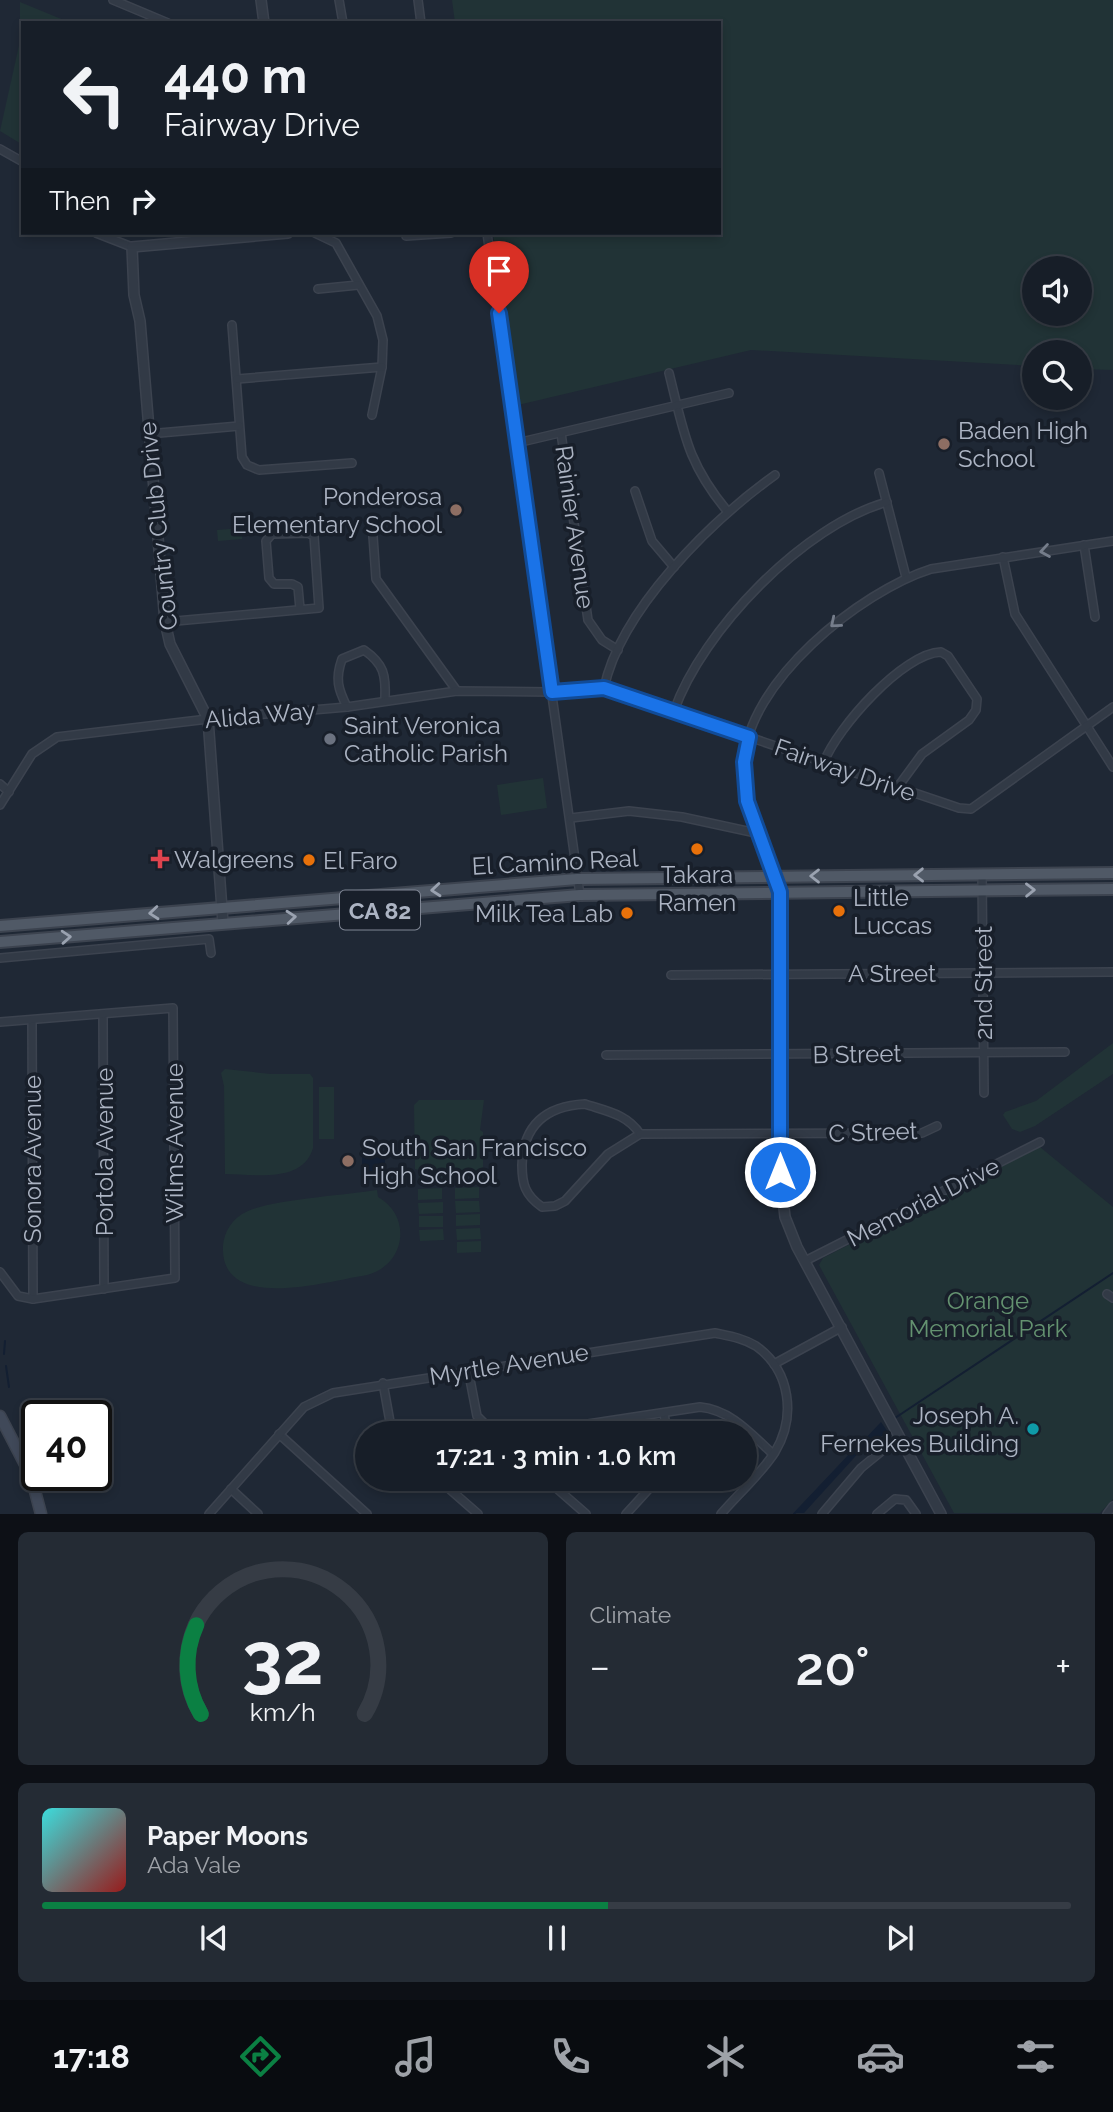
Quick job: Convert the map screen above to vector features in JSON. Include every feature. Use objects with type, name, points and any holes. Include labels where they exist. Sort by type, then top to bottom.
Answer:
[{"type":"main road","name":"El Camino Real","points":[[0,926],[577,879],[1113,873]]},
{"type":"main road","name":"El Camino Real","points":[[0,942],[580,895],[1113,889]]},
{"type":"main road","points":[[0,1416],[30,1476],[41,1514]]},
{"type":"street","points":[[113,0],[163,21]]},
{"type":"street","points":[[261,0],[264,21]]},
{"type":"street","points":[[339,0],[343,21]]},
{"type":"street","points":[[418,0],[421,21]]},
{"type":"street","points":[[0,149],[21,161]]},
{"type":"street","points":[[101,235],[132,247],[196,237],[242,235]]},
{"type":"street","points":[[319,235],[336,243],[377,316],[383,340],[382,367],[372,415]]},
{"type":"street","points":[[487,235],[580,895]]},
{"type":"street","name":"Country Club Drive","points":[[132,247],[165,622],[170,644],[208,719],[223,923]]},
{"type":"street","points":[[318,289],[358,285]]},
{"type":"street","points":[[232,326],[242,457],[250,468],[352,463]]},
{"type":"street","points":[[237,379],[382,367]]},
{"type":"street","points":[[669,373],[697,471],[729,512]]},
{"type":"street","points":[[517,443],[729,393]]},
{"type":"street","points":[[148,433],[239,426]]},
{"type":"street","name":"Rainier Avenue","points":[[561,433],[588,620],[602,640],[618,650]]},
{"type":"street","points":[[880,472],[906,577]]},
{"type":"street","points":[[604,688],[618,650],[644,606],[674,567],[729,512],[775,475]]},
{"type":"street","points":[[635,491],[652,541],[674,567]]},
{"type":"street","points":[[674,711],[681,691],[698,661],[737,608],[784,562],[809,544],[834,527],[887,502]]},
{"type":"street","points":[[372,522],[376,579],[457,691]]},
{"type":"street","points":[[165,622],[319,608],[314,536],[308,533],[270,535],[266,541],[269,578],[274,584],[292,584],[298,587],[300,609]]},
{"type":"street","points":[[941,1514],[785,1217],[778,1055],[780,892],[756,834],[747,801],[744,762],[749,737],[773,690],[810,646],[855,607],[906,577],[931,569],[1113,541]]},
{"type":"street","points":[[1084,545],[1095,617]]},
{"type":"street","points":[[1003,557],[1015,614],[1113,767]]},
{"type":"street","points":[[347,707],[337,686],[337,674],[342,659],[364,650],[378,660],[385,672],[385,699]]},
{"type":"street","points":[[824,762],[844,727],[872,695],[913,664],[942,652],[948,656],[977,699],[976,710],[969,720],[922,754],[897,788]]},
{"type":"street","name":"Fairway Drive","points":[[552,692],[604,688],[897,788],[959,808],[971,809],[1113,707]]},
{"type":"street","name":"Alida Way","points":[[0,805],[32,754],[57,737],[208,719],[347,707],[385,699],[457,691],[552,692]]},
{"type":"street","points":[[0,784],[9,792]]},
{"type":"street","points":[[571,818],[629,811],[681,817],[756,834]]},
{"type":"street","name":"2nd Street","points":[[982,874],[984,1093]]},
{"type":"street","points":[[0,958],[209,939],[211,953]]},
{"type":"street","name":"A Street","points":[[671,975],[1113,972]]},
{"type":"street","name":"Wilms Avenue","points":[[103,1014],[173,1008],[175,1278],[104,1289]]},
{"type":"street","points":[[0,1022],[103,1014]]},
{"type":"street","name":"Portola Avenue","points":[[103,1014],[104,1289]]},
{"type":"street","name":"Sonora Avenue","points":[[32,1020],[33,1299]]},
{"type":"street","name":"B Street","points":[[606,1055],[1065,1052]]},
{"type":"street","points":[[585,1104],[620,1115],[634,1124],[639,1133],[608,1154],[565,1201],[555,1206],[542,1207],[527,1194],[522,1182],[523,1144],[527,1135],[556,1108],[585,1104]]},
{"type":"street","name":"C Street","points":[[639,1133],[922,1133],[937,1126]]},
{"type":"street","name":"Memorial Drive","points":[[806,1261],[1040,1142]]},
{"type":"street","points":[[0,1272],[19,1296],[33,1299],[104,1289]]},
{"type":"street","points":[[721,1514],[773,1454],[783,1437],[788,1410],[785,1387],[774,1364],[842,1327]]},
{"type":"street","name":"Myrtle Avenue","points":[[209,1514],[304,1407],[333,1393],[468,1369],[715,1333],[738,1338],[756,1346],[774,1364]]},
{"type":"street","points":[[468,1369],[477,1416],[482,1421]]},
{"type":"street","points":[[383,1383],[390,1421]]},
{"type":"street","points":[[609,1421],[700,1407],[716,1409],[729,1416],[773,1454]]},
{"type":"street","points":[[664,1413],[665,1421]]},
{"type":"street","points":[[822,1514],[861,1468],[897,1433]]},
{"type":"street","points":[[279,1434],[367,1514]]},
{"type":"street","points":[[231,1489],[258,1514]]},
{"type":"street","points":[[452,1491],[478,1514]]},
{"type":"street","points":[[560,1491],[586,1514]]},
{"type":"street","points":[[626,1514],[647,1491]]},
{"type":"street","points":[[877,1514],[895,1499],[906,1500],[916,1514]]},
{"type":"street","points":[[1107,1514],[1113,1506]]},
{"type":"green space","points":[[452,0],[1113,0],[1113,370],[1092,369],[1092,340],[1022,340],[1022,365],[751,350],[518,405],[493,235],[721,235],[721,21],[455,21]]},
{"type":"green space","points":[[20,2],[66,21],[21,21],[21,144],[0,131],[20,41]]},
{"type":"green space","points":[[242,528],[242,539],[218,541],[217,530]]},
{"type":"green space","points":[[543,778],[547,808],[501,815],[497,785]]},
{"type":"green space","points":[[1113,1043],[1113,1074],[1035,1126],[1020,1132],[1012,1129],[1003,1115],[1005,1112],[1036,1101]]},
{"type":"green space","points":[[225,1069],[271,1074],[310,1074],[313,1078],[313,1148],[299,1167],[276,1175],[225,1174],[224,1086],[221,1073]]},
{"type":"green space","points":[[319,1087],[334,1087],[334,1139],[319,1139]]},
{"type":"green space","points":[[419,1100],[484,1100],[480,1130],[483,1132],[483,1167],[477,1175],[419,1179],[419,1170],[415,1169],[414,1105]]},
{"type":"green space","name":"Orange Memorial Park","points":[[1040,1147],[1113,1207],[1113,1499],[1100,1513],[954,1513],[819,1265],[823,1258]]},
{"type":"green space","points":[[479,1187],[479,1198],[455,1199],[455,1188]]},
{"type":"green space","points":[[442,1188],[442,1199],[418,1200],[418,1189]]},
{"type":"green space","points":[[377,1190],[378,1197],[396,1216],[400,1228],[396,1251],[380,1270],[328,1283],[279,1288],[257,1287],[239,1280],[227,1267],[223,1246],[225,1235],[233,1221],[246,1212],[289,1201]]},
{"type":"green space","points":[[455,1201],[479,1201],[480,1212],[456,1213]]},
{"type":"green space","points":[[443,1202],[443,1213],[419,1214],[418,1203]]},
{"type":"green space","points":[[480,1214],[480,1225],[456,1226],[456,1215]]},
{"type":"green space","points":[[419,1216],[443,1216],[443,1227],[419,1227]]},
{"type":"green space","points":[[480,1228],[481,1239],[457,1240],[456,1229]]},
{"type":"green space","points":[[443,1229],[444,1240],[420,1241],[419,1230]]},
{"type":"green space","points":[[481,1241],[481,1252],[457,1253],[457,1242]]},
{"type":"water","points":[[362,1149],[385,1153],[385,1171],[362,1171]]},
{"type":"water","points":[[881,1422],[888,1432],[863,1448],[804,1513],[794,1513]]},
{"type":"waterway","points":[[895,1418],[1113,1273]]},
{"type":"waterway","points":[[4,1354],[5,1341]]},
{"type":"waterway","points":[[6,1366],[9,1387]]},
{"type":"waterway","points":[[794,1514],[860,1444]]},
{"type":"place","name":"Baden High School","points":[[944,444]]},
{"type":"place","name":"Ponderosa Elementary School","points":[[456,510]]},
{"type":"place","name":"Saint Veronica Catholic Parish","points":[[330,739]]},
{"type":"place","name":"Takara Ramen","points":[[697,849]]},
{"type":"place","name":"Walgreens","points":[[160,859]]},
{"type":"place","name":"El Faro","points":[[309,860]]},
{"type":"place","name":"Little Luccas","points":[[839,911]]},
{"type":"place","name":"Milk Tea Lab","points":[[627,913]]},
{"type":"place","name":"South San Francisco High School","points":[[348,1161]]},
{"type":"place","name":"Joseph A. Fernekes Building","points":[[1033,1429]]},
{"type":"route","points":[[499,313],[552,692],[604,688],[749,737],[744,762],[747,801],[756,834],[780,892],[780,1172]]}]
